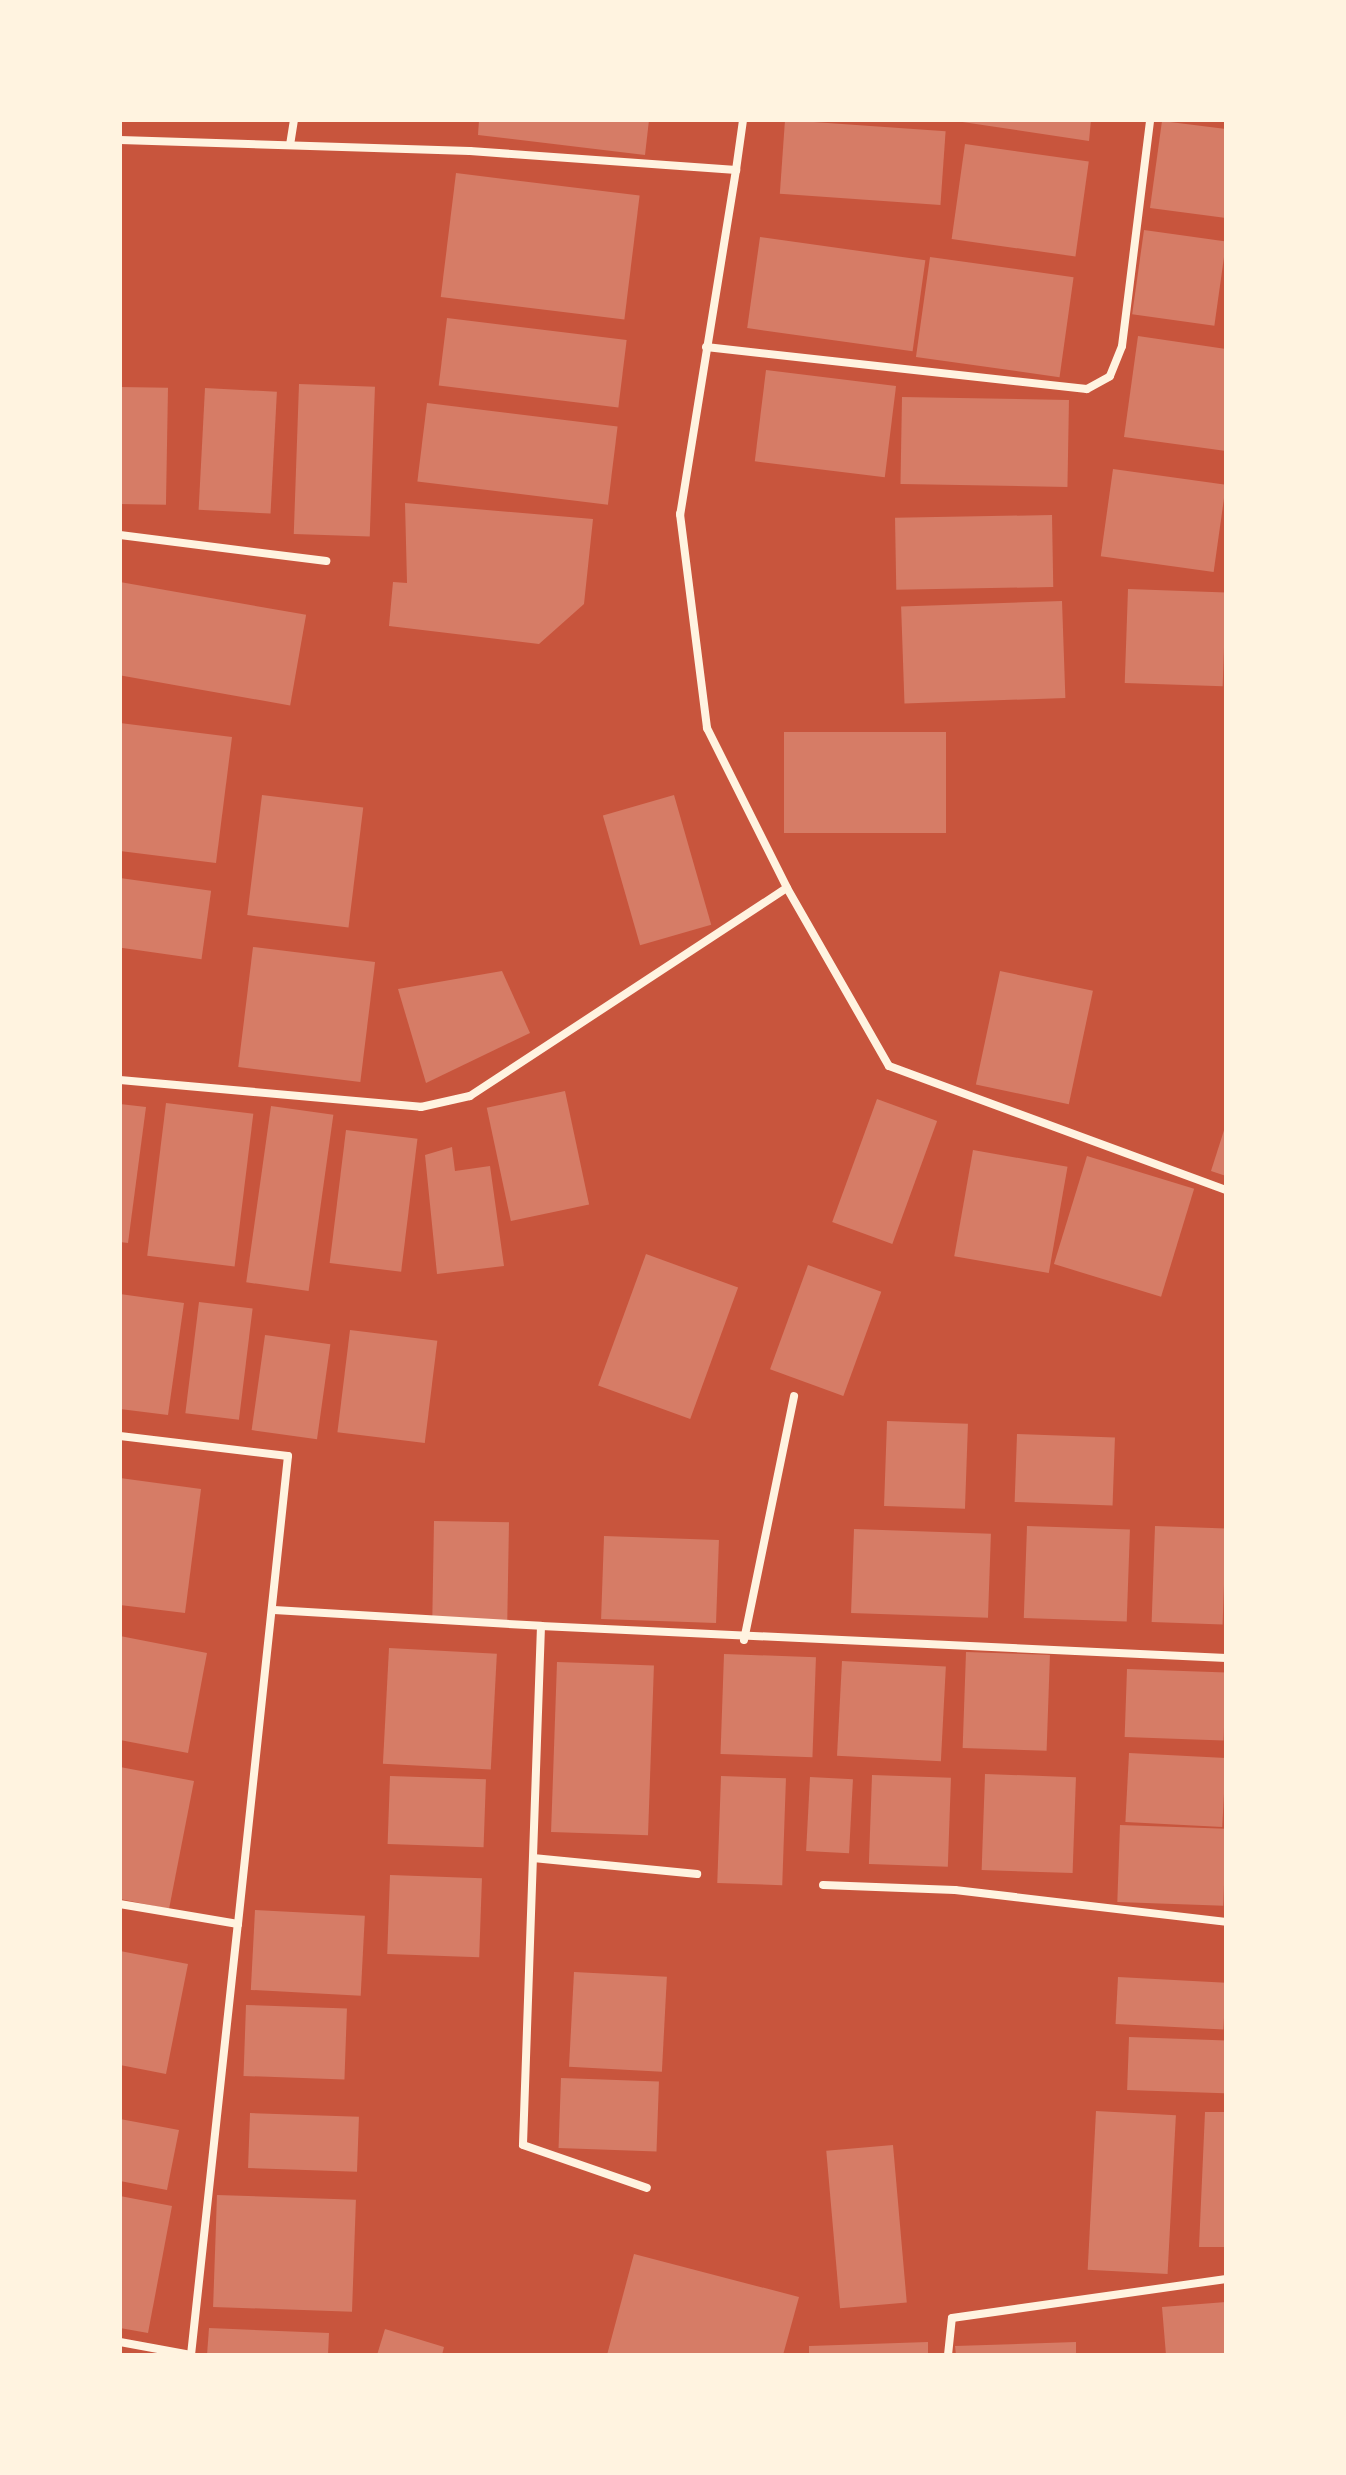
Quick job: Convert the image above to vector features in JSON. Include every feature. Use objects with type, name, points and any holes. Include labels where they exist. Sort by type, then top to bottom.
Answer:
[{"type":"street","points":[[290,145],[294,120]]},
{"type":"street","points":[[743,120],[680,514],[707,728],[787,888],[889,1066],[1226,1190]]},
{"type":"street","points":[[706,347],[1087,389],[1110,376],[1122,346],[1150,120]]},
{"type":"street","points":[[120,140],[290,145],[736,170]]},
{"type":"street","points":[[120,535],[326,561]]},
{"type":"street","points":[[120,1080],[421,1107],[470,1096],[787,888]]},
{"type":"street","points":[[744,1640],[794,1396]]},
{"type":"street","points":[[120,1436],[288,1456],[274,1610],[191,2355],[120,2342]]},
{"type":"street","points":[[274,1610],[744,1640],[1226,1658]]},
{"type":"street","points":[[541,1626],[523,2145],[647,2188]]},
{"type":"street","points":[[533,1858],[697,1874]]},
{"type":"street","points":[[823,1885],[955,1890],[1226,1922]]},
{"type":"street","points":[[120,1904],[238,1924]]},
{"type":"street","points":[[948,2355],[952,2318],[1226,2279]]},
{"type":"building","points":[[479,120],[649,120],[645,155],[478,135]]},
{"type":"building","points":[[785,120],[946,131],[940,205],[780,194]]},
{"type":"building","points":[[949,120],[1091,120],[1089,141]]},
{"type":"building","points":[[1162,121],[1226,129],[1226,218],[1150,208]]},
{"type":"building","points":[[965,144],[1089,161],[1075,256],[952,239]]},
{"type":"building","points":[[456,173],[640,196],[624,320],[441,297]]},
{"type":"building","points":[[1144,230],[1226,242],[1214,326],[1132,314]]},
{"type":"building","points":[[760,237],[925,260],[913,351],[747,328]]},
{"type":"building","points":[[930,257],[1074,277],[1060,377],[916,357]]},
{"type":"building","points":[[447,318],[627,340],[618,408],[439,385]]},
{"type":"building","points":[[1138,336],[1226,349],[1226,451],[1124,437]]},
{"type":"building","points":[[766,370],[896,386],[885,477],[755,461]]},
{"type":"building","points":[[299,384],[375,387],[370,537],[294,534]]},
{"type":"building","points":[[120,387],[168,388],[166,505],[120,504]]},
{"type":"building","points":[[205,388],[277,392],[271,514],[199,510]]},
{"type":"building","points":[[902,397],[1069,400],[1067,487],[900,484]]},
{"type":"building","points":[[427,403],[618,426],[608,505],[417,481]]},
{"type":"building","points":[[1113,469],[1226,485],[1214,572],[1101,556]]},
{"type":"building","points":[[405,503],[593,519],[584,604],[539,644],[389,626],[393,582],[407,583]]},
{"type":"building","points":[[1052,515],[1053,587],[896,590],[895,518]]},
{"type":"building","points":[[120,582],[306,615],[290,705],[120,675]]},
{"type":"building","points":[[1128,589],[1226,592],[1223,686],[1125,683]]},
{"type":"building","points":[[1062,601],[1065,698],[904,704],[901,607]]},
{"type":"building","points":[[120,723],[232,737],[216,863],[120,851]]},
{"type":"building","points":[[784,732],[946,732],[946,833],[784,833]]},
{"type":"building","points":[[262,795],[363,807],[348,928],[247,915]]},
{"type":"building","points":[[674,795],[711,925],[640,945],[603,815]]},
{"type":"building","points":[[120,878],[211,891],[202,959],[120,948]]},
{"type":"building","points":[[253,947],[375,962],[360,1082],[238,1067]]},
{"type":"building","points":[[502,971],[530,1033],[426,1083],[398,989]]},
{"type":"building","points":[[1000,971],[1093,991],[1069,1104],[976,1084]]},
{"type":"building","points":[[565,1091],[589,1204],[511,1221],[487,1108]]},
{"type":"building","points":[[877,1099],[937,1121],[892,1244],[832,1222]]},
{"type":"building","points":[[166,1103],[253,1114],[235,1267],[147,1256]]},
{"type":"building","points":[[120,1104],[146,1107],[128,1243],[120,1242]]},
{"type":"building","points":[[271,1106],[333,1115],[309,1291],[246,1282]]},
{"type":"building","points":[[1226,1124],[1226,1176],[1211,1171]]},
{"type":"building","points":[[346,1130],[417,1139],[401,1272],[330,1263]]},
{"type":"building","points":[[452,1147],[455,1171],[490,1166],[504,1266],[437,1274],[425,1155]]},
{"type":"building","points":[[973,1150],[1068,1167],[1049,1273],[954,1256]]},
{"type":"building","points":[[1087,1156],[1194,1189],[1161,1297],[1054,1264]]},
{"type":"building","points":[[646,1254],[738,1288],[690,1419],[598,1386]]},
{"type":"building","points":[[808,1265],[881,1292],[843,1396],[770,1369]]},
{"type":"building","points":[[120,1294],[184,1303],[168,1415],[120,1409]]},
{"type":"building","points":[[199,1302],[253,1309],[239,1420],[185,1413]]},
{"type":"building","points":[[350,1330],[437,1341],[425,1443],[337,1432]]},
{"type":"building","points":[[265,1335],[330,1344],[317,1439],[252,1430]]},
{"type":"building","points":[[887,1421],[968,1424],[965,1509],[884,1506]]},
{"type":"building","points":[[1017,1434],[1115,1437],[1113,1505],[1015,1502]]},
{"type":"building","points":[[120,1478],[201,1489],[185,1613],[120,1605]]},
{"type":"building","points":[[434,1521],[509,1522],[507,1620],[432,1619]]},
{"type":"building","points":[[1027,1526],[1130,1530],[1127,1622],[1024,1618]]},
{"type":"building","points":[[1155,1526],[1226,1528],[1223,1624],[1152,1622]]},
{"type":"building","points":[[854,1529],[991,1534],[988,1618],[851,1613]]},
{"type":"building","points":[[604,1536],[719,1540],[716,1623],[601,1619]]},
{"type":"building","points":[[120,1636],[207,1653],[188,1753],[120,1740]]},
{"type":"building","points":[[389,1648],[497,1654],[491,1769],[383,1764]]},
{"type":"building","points":[[966,1652],[1050,1655],[1047,1751],[963,1748]]},
{"type":"building","points":[[724,1654],[816,1657],[812,1757],[721,1754]]},
{"type":"building","points":[[842,1661],[946,1666],[941,1761],[837,1756]]},
{"type":"building","points":[[557,1662],[654,1665],[648,1835],[551,1832]]},
{"type":"building","points":[[1127,1669],[1226,1672],[1224,1740],[1125,1737]]},
{"type":"building","points":[[1129,1753],[1226,1758],[1222,1827],[1125,1822]]},
{"type":"building","points":[[120,1767],[194,1781],[169,1909],[120,1899]]},
{"type":"building","points":[[985,1774],[1076,1777],[1073,1873],[982,1870]]},
{"type":"building","points":[[872,1775],[951,1778],[948,1867],[869,1864]]},
{"type":"building","points":[[390,1776],[486,1779],[484,1847],[388,1844]]},
{"type":"building","points":[[721,1776],[786,1778],[782,1885],[717,1883]]},
{"type":"building","points":[[810,1777],[853,1779],[849,1853],[806,1851]]},
{"type":"building","points":[[1120,1825],[1226,1829],[1223,1906],[1117,1902]]},
{"type":"building","points":[[390,1875],[482,1878],[479,1957],[387,1954]]},
{"type":"building","points":[[255,1910],[365,1916],[361,1996],[251,1990]]},
{"type":"building","points":[[120,1951],[188,1964],[166,2074],[120,2065]]},
{"type":"building","points":[[574,1972],[667,1977],[662,2072],[569,2067]]},
{"type":"building","points":[[1118,1977],[1226,1983],[1223,2030],[1116,2024]]},
{"type":"building","points":[[246,2005],[347,2009],[344,2079],[244,2076]]},
{"type":"building","points":[[1129,2037],[1226,2040],[1224,2093],[1127,2090]]},
{"type":"building","points":[[561,2078],[659,2081],[656,2151],[559,2148]]},
{"type":"building","points":[[1096,2111],[1176,2115],[1168,2274],[1088,2270]]},
{"type":"building","points":[[1205,2112],[1226,2112],[1226,2247],[1199,2247]]},
{"type":"building","points":[[250,2113],[359,2117],[357,2172],[248,2168]]},
{"type":"building","points":[[120,2119],[179,2130],[167,2190],[120,2181]]},
{"type":"building","points":[[893,2145],[907,2302],[840,2308],[826,2151]]},
{"type":"building","points":[[217,2195],[356,2200],[352,2312],[213,2307]]},
{"type":"building","points":[[120,2196],[172,2206],[148,2333],[120,2328]]},
{"type":"building","points":[[634,2254],[799,2297],[783,2355],[607,2355]]},
{"type":"building","points":[[1226,2302],[1226,2355],[1166,2355],[1162,2307]]},
{"type":"building","points":[[209,2328],[329,2333],[328,2355],[207,2355]]},
{"type":"building","points":[[385,2329],[444,2347],[442,2355],[377,2355]]},
{"type":"building","points":[[928,2342],[928,2355],[809,2355],[809,2346]]},
{"type":"building","points":[[1076,2342],[1076,2355],[956,2355],[955,2346]]}]
